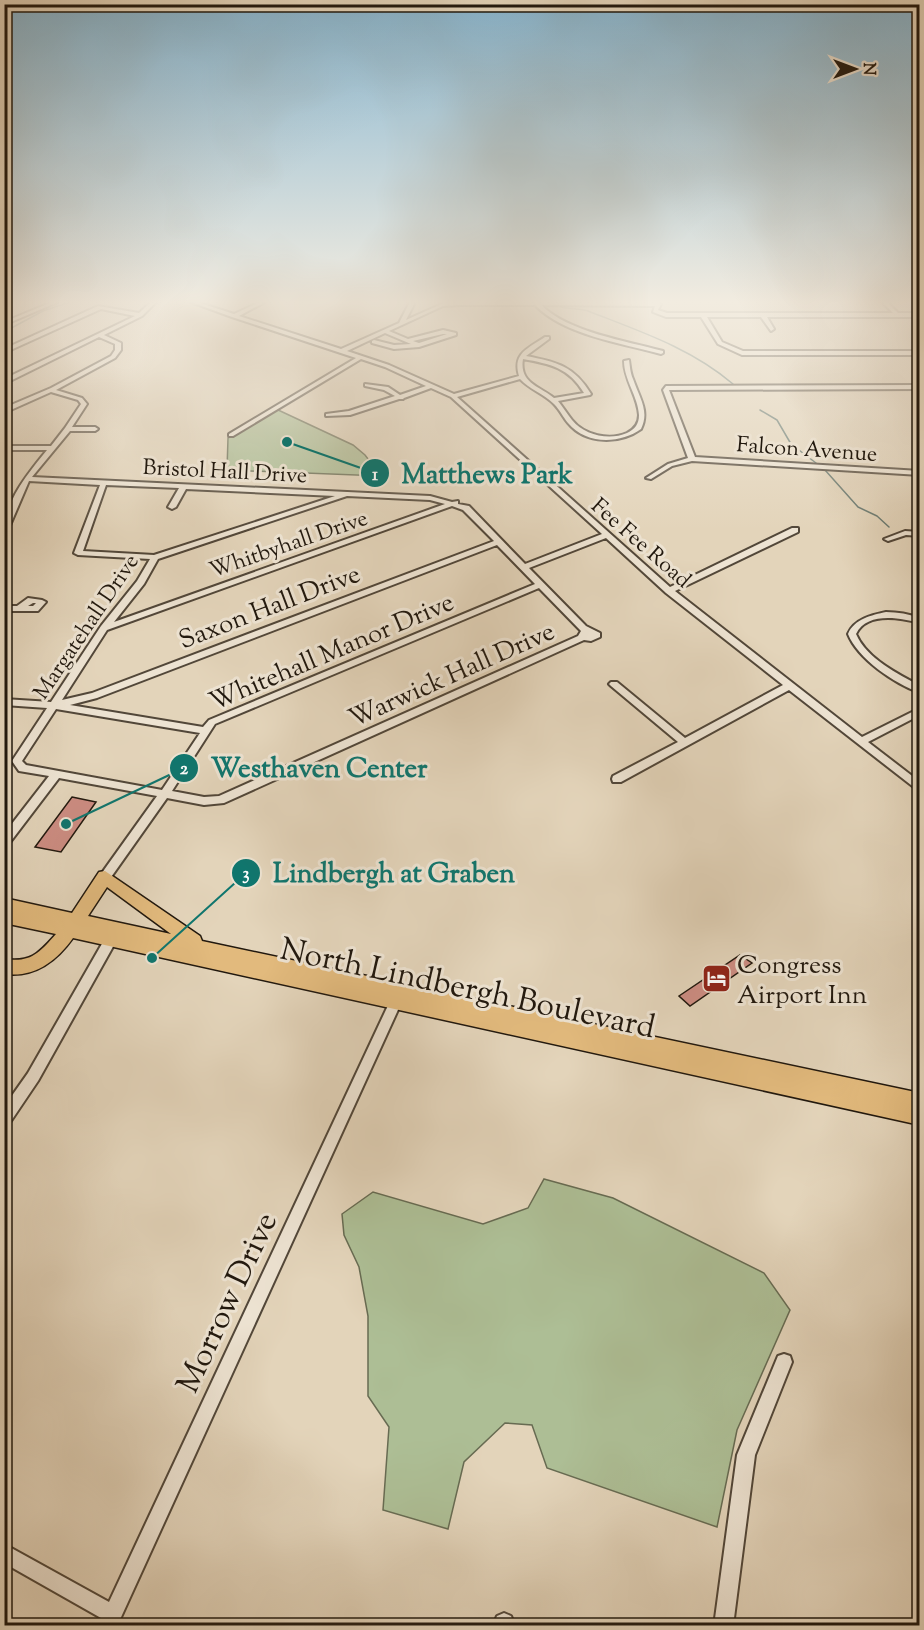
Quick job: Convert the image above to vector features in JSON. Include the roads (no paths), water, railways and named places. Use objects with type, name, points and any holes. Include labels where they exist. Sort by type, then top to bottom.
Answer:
[{"type":"highway","points":[[4,966],[20,969],[44,960],[105,877],[177,930],[206,948]]},
{"type":"highway","name":"North Lindbergh Boulevard","points":[[4,905],[111,939],[920,1116]]},
{"type":"highway","name":"North Lindbergh Boulevard","points":[[4,916],[206,948],[920,1103]]},
{"type":"street","points":[[4,411],[73,378]]},
{"type":"street","points":[[231,435],[326,378]]},
{"type":"street","name":"Fee Fee Road","points":[[413,378],[455,397],[669,591],[920,788]]},
{"type":"street","points":[[455,397],[522,378]]},
{"type":"street","points":[[522,378],[554,400],[571,423],[601,438],[622,438],[639,429],[643,417],[636,392],[629,378]]},
{"type":"street","points":[[554,400],[588,394],[577,378]]},
{"type":"street","points":[[367,385],[383,387],[401,398]]},
{"type":"street","points":[[328,416],[344,414],[401,398],[433,386]]},
{"type":"street","points":[[650,478],[670,465],[692,459],[666,388],[920,387]]},
{"type":"street","points":[[4,530],[27,478],[68,429],[84,402],[50,390]]},
{"type":"street","points":[[68,429],[95,429]]},
{"type":"street","points":[[4,448],[52,448]]},
{"type":"street","name":"Falcon Avenue","points":[[692,459],[920,473]]},
{"type":"street","name":"Bristol Hall Drive","points":[[27,478],[430,498],[455,503],[466,508],[584,633]]},
{"type":"street","points":[[104,482],[78,553],[155,557]]},
{"type":"street","points":[[172,507],[184,486]]},
{"type":"street","points":[[307,508],[314,500],[314,492]]},
{"type":"street","name":"Margatehall Drive","points":[[17,764],[18,758],[104,628],[141,582],[155,557],[347,494]]},
{"type":"street","points":[[424,514],[430,498]]},
{"type":"street","name":"Whitbyhall Drive","points":[[104,628],[455,503]]},
{"type":"street","points":[[669,591],[795,530]]},
{"type":"street","points":[[888,539],[905,533],[920,534]]},
{"type":"street","points":[[523,568],[606,535]]},
{"type":"street","name":"Saxon Hall Drive","points":[[54,705],[94,696],[497,542]]},
{"type":"street","name":"Whitehall Manor Drive","points":[[105,877],[164,795],[212,722],[539,585]]},
{"type":"street","points":[[4,608],[20,608]]},
{"type":"street","points":[[118,608],[132,618]]},
{"type":"street","points":[[920,621],[903,612],[881,614],[856,626],[852,637],[877,663],[920,690]]},
{"type":"street","name":"Warwick Hall Drive","points":[[17,764],[164,795],[204,801],[219,800],[584,633]]},
{"type":"street","points":[[614,684],[684,742]]},
{"type":"street","points":[[617,779],[789,686]]},
{"type":"street","points":[[4,702],[54,705],[205,731]]},
{"type":"street","points":[[861,742],[920,711]]},
{"type":"street","points":[[4,842],[56,774]]},
{"type":"street","points":[[7,1113],[33,1077],[111,939]]},
{"type":"street","name":"Morrow Drive","points":[[109,1620],[396,1001]]},
{"type":"street","points":[[723,1626],[746,1455],[784,1362]]},
{"type":"street","points":[[4,1553],[109,1620]]},
{"type":"waterway","points":[[726,378],[733,384]]},
{"type":"waterway","points":[[760,410],[777,420],[791,444],[816,463]]},
{"type":"waterway","points":[[825,470],[858,507],[877,516],[889,527]]},
{"type":"waterway","points":[[913,548],[920,553]]},
{"type":"place","name":"Matthews Park","points":[[287,442]]},
{"type":"place","name":"Westhaven Center","points":[[66,824]]},
{"type":"place","name":"Lindbergh at Graben","points":[[152,958]]},
{"type":"place","name":"Congress Airport Inn","points":[[716,979]]}]
